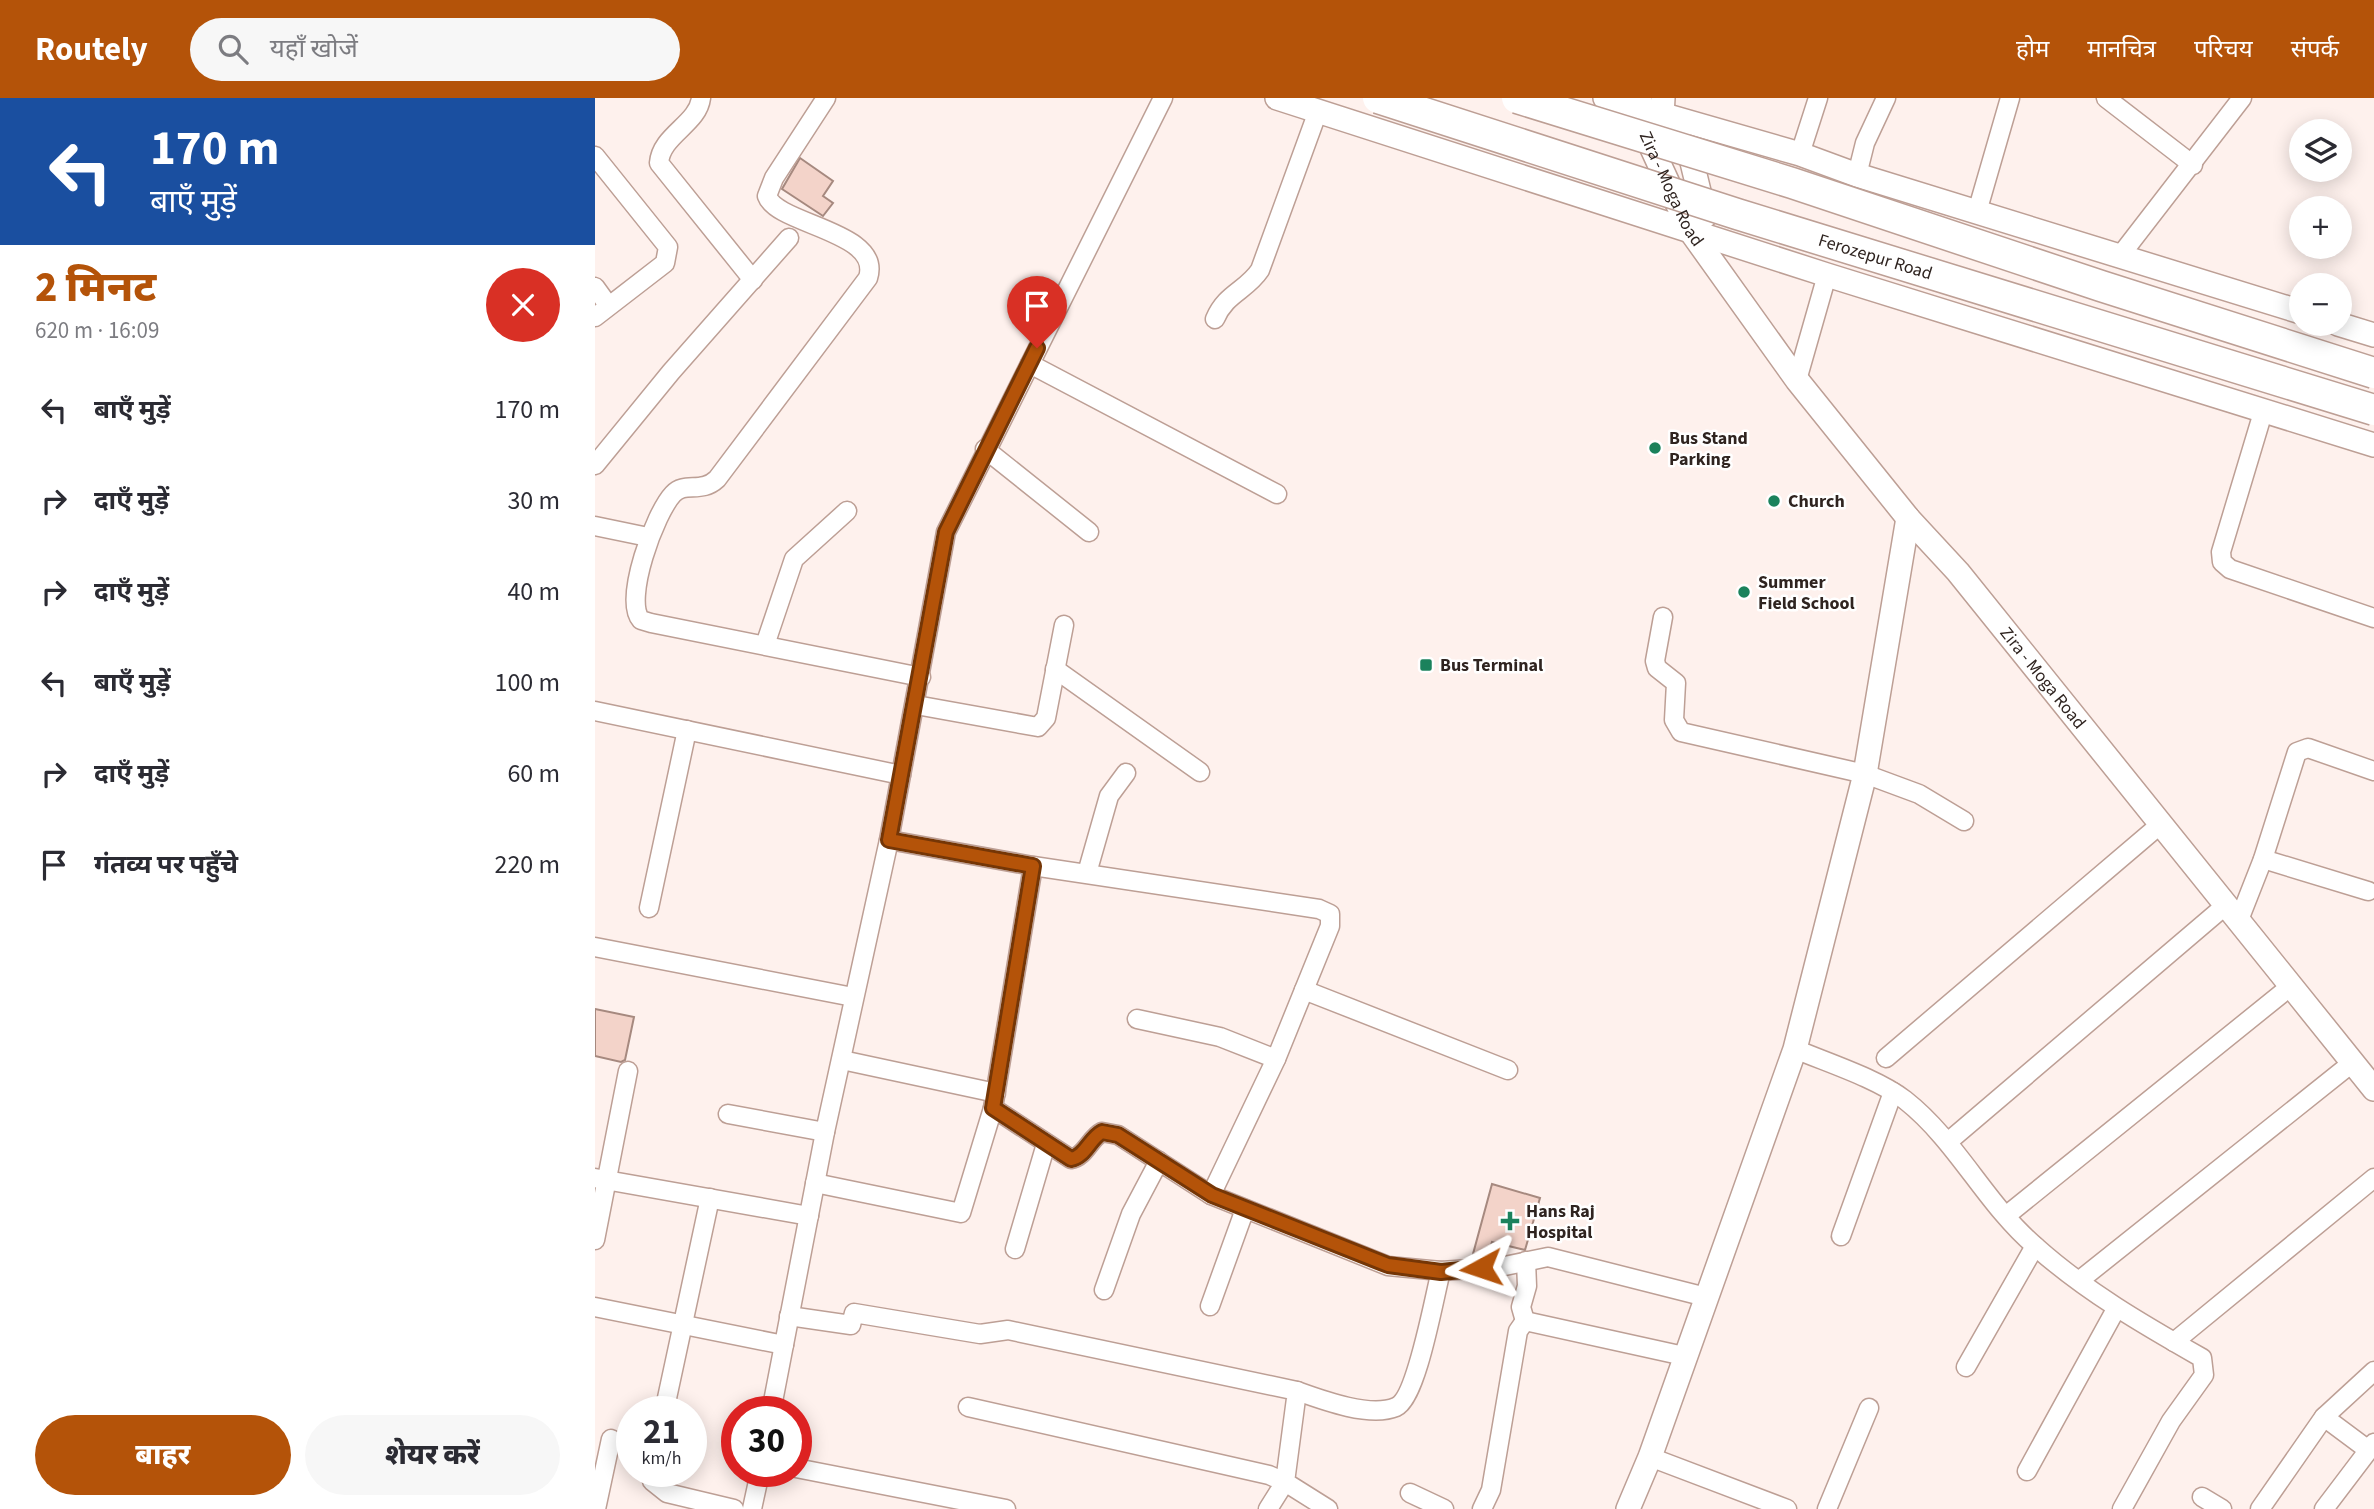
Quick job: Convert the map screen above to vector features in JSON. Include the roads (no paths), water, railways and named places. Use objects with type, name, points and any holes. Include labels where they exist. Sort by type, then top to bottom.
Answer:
[{"type":"highway","name":"Ferozepur Road","points":[[1378,98],[1737,214],[2374,410]]},
{"type":"highway","points":[[1517,98],[1792,183],[2374,373]]},
{"type":"street","points":[[701,98],[698,108],[664,146],[659,163],[753,280]]},
{"type":"street","points":[[826,98],[771,184],[767,196],[774,206],[824,228],[865,254],[871,268],[868,278],[717,479],[704,488],[681,488],[672,495],[648,537],[634,607],[641,620],[921,677]]},
{"type":"street","points":[[774,1396],[825,1132],[916,705],[942,547],[985,449],[1163,98]]},
{"type":"street","points":[[1276,98],[1827,275],[2374,445]]},
{"type":"street","points":[[1605,98],[1663,107],[1857,175],[2289,308]]},
{"type":"street","points":[[1800,154],[1818,98]]},
{"type":"street","points":[[1857,175],[1865,143],[1886,98]]},
{"type":"street","points":[[1977,212],[2010,98]]},
{"type":"street","points":[[2106,98],[2193,165]]},
{"type":"street","points":[[2120,256],[2136,232],[2193,165],[2242,98]]},
{"type":"street","name":"Zira - Moga Road","points":[[1639,103],[1645,135],[1715,264],[1797,380],[1908,518],[1958,572],[2374,1089]]},
{"type":"street","name":"Zira - Moga Road","points":[[1663,107],[1690,155],[1699,233]]},
{"type":"street","points":[[1215,319],[1223,302],[1255,278],[1260,270],[1318,111]]},
{"type":"street","points":[[595,156],[668,247],[669,254],[666,263],[602,311],[595,287]]},
{"type":"street","points":[[595,465],[671,372],[789,238]]},
{"type":"street","points":[[1797,380],[1827,275]]},
{"type":"street","points":[[2352,328],[2374,335]]},
{"type":"street","points":[[1030,364],[1277,494]]},
{"type":"street","points":[[2265,410],[2221,552],[2223,562],[2230,569],[2374,618]]},
{"type":"street","points":[[985,449],[1089,532]]},
{"type":"street","points":[[765,645],[794,559],[847,511]]},
{"type":"street","points":[[1628,1509],[1650,1457],[1794,1049],[1865,775],[1908,518]]},
{"type":"street","points":[[595,526],[648,537]]},
{"type":"street","points":[[1663,617],[1655,661],[1657,668],[1677,683],[1674,720],[1681,732],[1865,775],[1919,794],[1964,821]]},
{"type":"street","points":[[916,705],[1038,727],[1046,718],[1063,625]]},
{"type":"street","points":[[1055,669],[1200,772]]},
{"type":"street","points":[[595,711],[901,775]]},
{"type":"street","points":[[649,908],[687,730]]},
{"type":"street","points":[[1949,1141],[2232,912],[2263,859],[2297,752],[2308,748],[2374,771]]},
{"type":"street","points":[[1087,873],[1109,796],[1126,774]]},
{"type":"street","points":[[1886,1058],[2162,823]]},
{"type":"street","points":[[889,840],[1033,866],[1325,911],[1330,914],[1330,926],[1276,1059],[1212,1195]]},
{"type":"street","points":[[2263,859],[2368,891]]},
{"type":"street","points":[[815,1183],[961,1213],[995,1101],[1033,866]]},
{"type":"street","points":[[595,947],[853,997]]},
{"type":"street","points":[[2007,1215],[2291,986]]},
{"type":"street","points":[[1304,990],[1508,1070]]},
{"type":"street","points":[[1137,1019],[1220,1037],[1276,1059]]},
{"type":"street","points":[[1794,1049],[1893,1092],[1949,1141],[2035,1247],[2116,1309],[2202,1358],[2204,1375],[2171,1421],[2122,1509]]},
{"type":"street","points":[[842,1059],[995,1101],[1066,1157],[1077,1159],[1095,1136],[1110,1132],[1212,1195],[1388,1265],[1441,1272],[1548,1257],[1706,1297]]},
{"type":"street","points":[[2080,1280],[2353,1063]]},
{"type":"street","points":[[595,1240],[601,1179],[628,1070]]},
{"type":"street","points":[[1841,1236],[1893,1092]]},
{"type":"street","points":[[728,1114],[825,1132]]},
{"type":"street","points":[[1015,1249],[1047,1143]]},
{"type":"street","points":[[1104,1290],[1131,1214],[1159,1161]]},
{"type":"street","points":[[2175,1342],[2374,1178]]},
{"type":"street","points":[[601,1179],[809,1216]]},
{"type":"street","points":[[667,1396],[710,1198]]},
{"type":"street","points":[[1210,1306],[1245,1209]]},
{"type":"street","points":[[1966,1367],[2035,1247]]},
{"type":"street","points":[[1525,1321],[1521,1307],[1527,1286],[1526,1261]]},
{"type":"street","points":[[789,1316],[851,1325],[854,1313],[980,1334],[1008,1330],[1297,1391],[1334,1404],[1375,1410],[1395,1407],[1405,1400],[1416,1379],[1441,1272]]},
{"type":"street","points":[[595,1307],[784,1345]]},
{"type":"street","points":[[2027,1471],[2116,1309]]},
{"type":"street","points":[[1525,1321],[1684,1356]]},
{"type":"street","points":[[1482,1509],[1491,1490],[1518,1331],[1525,1321]]},
{"type":"street","points":[[2260,1509],[2324,1417],[2374,1371]]},
{"type":"street","points":[[1268,1509],[1285,1482],[1297,1391]]},
{"type":"street","points":[[968,1407],[1260,1473],[1285,1482],[1328,1509]]},
{"type":"street","points":[[1827,1509],[1869,1408]]},
{"type":"street","points":[[2324,1417],[2371,1446],[2324,1509]]},
{"type":"street","points":[[596,1509],[611,1439]]},
{"type":"street","points":[[1650,1457],[1787,1509]]},
{"type":"street","points":[[812,1471],[1006,1509]]},
{"type":"street","points":[[660,1487],[667,1493],[734,1509]]},
{"type":"street","points":[[752,1509],[756,1487]]},
{"type":"street","points":[[1410,1493],[1444,1509]]},
{"type":"street","points":[[2202,1497],[2222,1509]]},
{"type":"place","name":"Bus Stand Parking","points":[[1655,448]]},
{"type":"place","name":"Church","points":[[1774,501]]},
{"type":"place","name":"Summer Field School","points":[[1744,592]]},
{"type":"place","name":"Bus Terminal","points":[[1426,665]]},
{"type":"place","name":"Hans Raj Hospital","points":[[1510,1221]]}]
